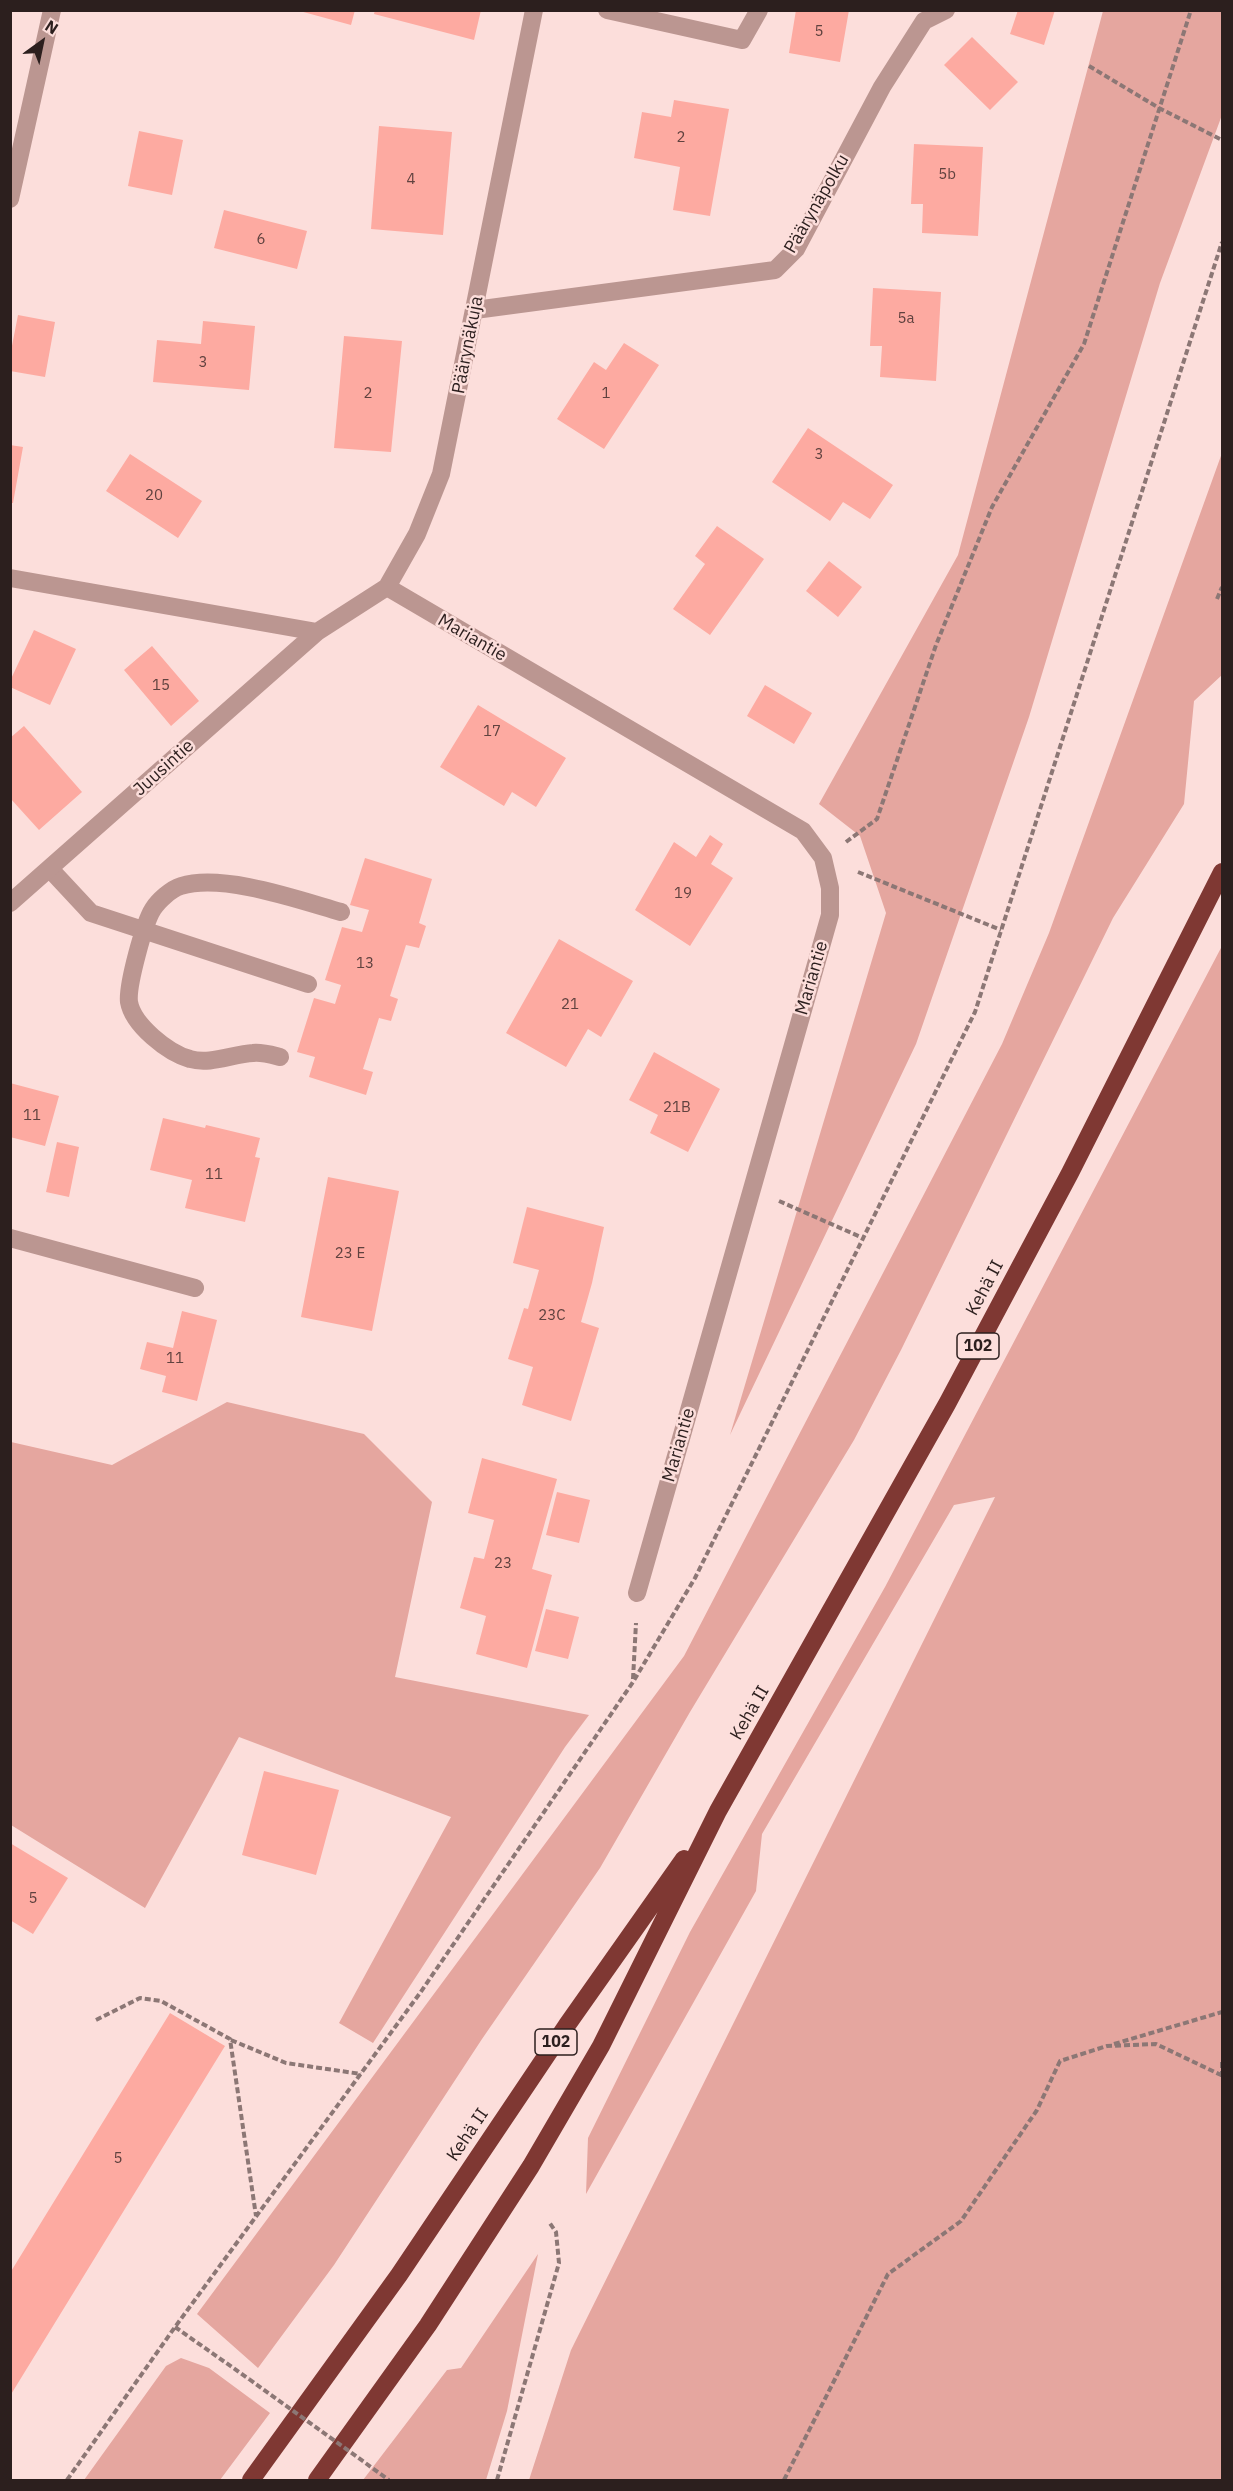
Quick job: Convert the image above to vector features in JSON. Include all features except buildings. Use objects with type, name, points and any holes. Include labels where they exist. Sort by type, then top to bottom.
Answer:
[{"type":"highway","name":"Kehä II","points":[[316,2481],[428,2325],[531,2166],[601,2046],[718,1811],[947,1404],[1070,1173],[1222,872]]},
{"type":"highway","name":"Kehä II","points":[[251,2481],[399,2275],[567,2025],[718,1811]]},
{"type":"street","points":[[10,199],[52,10]]},
{"type":"street","name":"Päärynäkuja","points":[[317,632],[387,587],[417,534],[441,474],[476,310],[534,10]]},
{"type":"street","points":[[607,10],[742,40],[759,10]]},
{"type":"street","name":"Päärynäpolku","points":[[476,310],[775,270],[796,249],[882,87],[924,21],[946,10]]},
{"type":"street","points":[[10,578],[317,632]]},
{"type":"street","name":"Mariantie","points":[[387,587],[803,831],[824,858],[830,888],[830,915],[637,1593]]},
{"type":"street","name":"Juusintie","points":[[10,903],[317,632]]},
{"type":"street","points":[[50,868],[91,913],[308,984]]},
{"type":"street","points":[[280,1057],[254,1053],[208,1060],[191,1060],[168,1050],[143,1029],[129,1002],[144,930],[153,909],[180,886],[214,883],[270,891],[341,912]]},
{"type":"street","points":[[10,1238],[195,1288]]},
{"type":"path","points":[[824,858],[877,819],[936,645],[992,507],[1084,344],[1191,10]]},
{"type":"path","points":[[1089,66],[1159,108],[1222,140]]},
{"type":"path","points":[[67,2481],[175,2327],[427,1984],[633,1682],[695,1578],[975,1012],[1222,242]]},
{"type":"path","points":[[1217,599],[1222,587]]},
{"type":"path","points":[[824,858],[1001,930]]},
{"type":"path","points":[[777,1201],[863,1238]]},
{"type":"path","points":[[633,1682],[637,1593]]},
{"type":"path","points":[[96,2020],[140,1998],[160,2001],[230,2039],[286,2063],[361,2074]]},
{"type":"path","points":[[784,2481],[888,2274],[961,2221],[1037,2110],[1060,2061],[1222,2012]]},
{"type":"path","points":[[230,2039],[256,2217]]},
{"type":"path","points":[[1107,2046],[1156,2044],[1222,2077],[1222,2062]]},
{"type":"path","points":[[497,2481],[559,2263],[556,2232],[549,2222]]},
{"type":"path","points":[[175,2327],[389,2481]]},
{"type":"shaded area","points":[[1103,11],[1222,11],[1222,115],[1160,283],[1029,717],[916,1044],[730,1435],[886,913],[860,836],[819,804],[958,555]]},
{"type":"shaded area","points":[[1222,453],[1222,675],[1194,701],[1184,804],[1113,918],[901,1350],[854,1440],[690,1712],[600,1868],[482,2039],[334,2265],[258,2368],[197,2314],[684,1656],[1002,1044],[1049,933]]},
{"type":"shaded area","points":[[1222,946],[1222,2480],[529,2480],[571,2350],[995,1497],[954,1505],[762,1834],[756,1891],[586,2194],[588,2138],[690,1932],[885,1587]]},
{"type":"shaded area","points":[[227,1402],[364,1434],[432,1502],[395,1677],[589,1715],[565,1747],[373,2043],[339,2023],[451,1817],[239,1737],[145,1908],[11,1825],[11,1442],[112,1465]]},
{"type":"shaded area","points":[[538,2254],[507,2411],[486,2480],[363,2480],[447,2370],[461,2368]]},
{"type":"shaded area","points":[[181,2358],[209,2368],[270,2413],[220,2480],[84,2480],[166,2366]]}]
